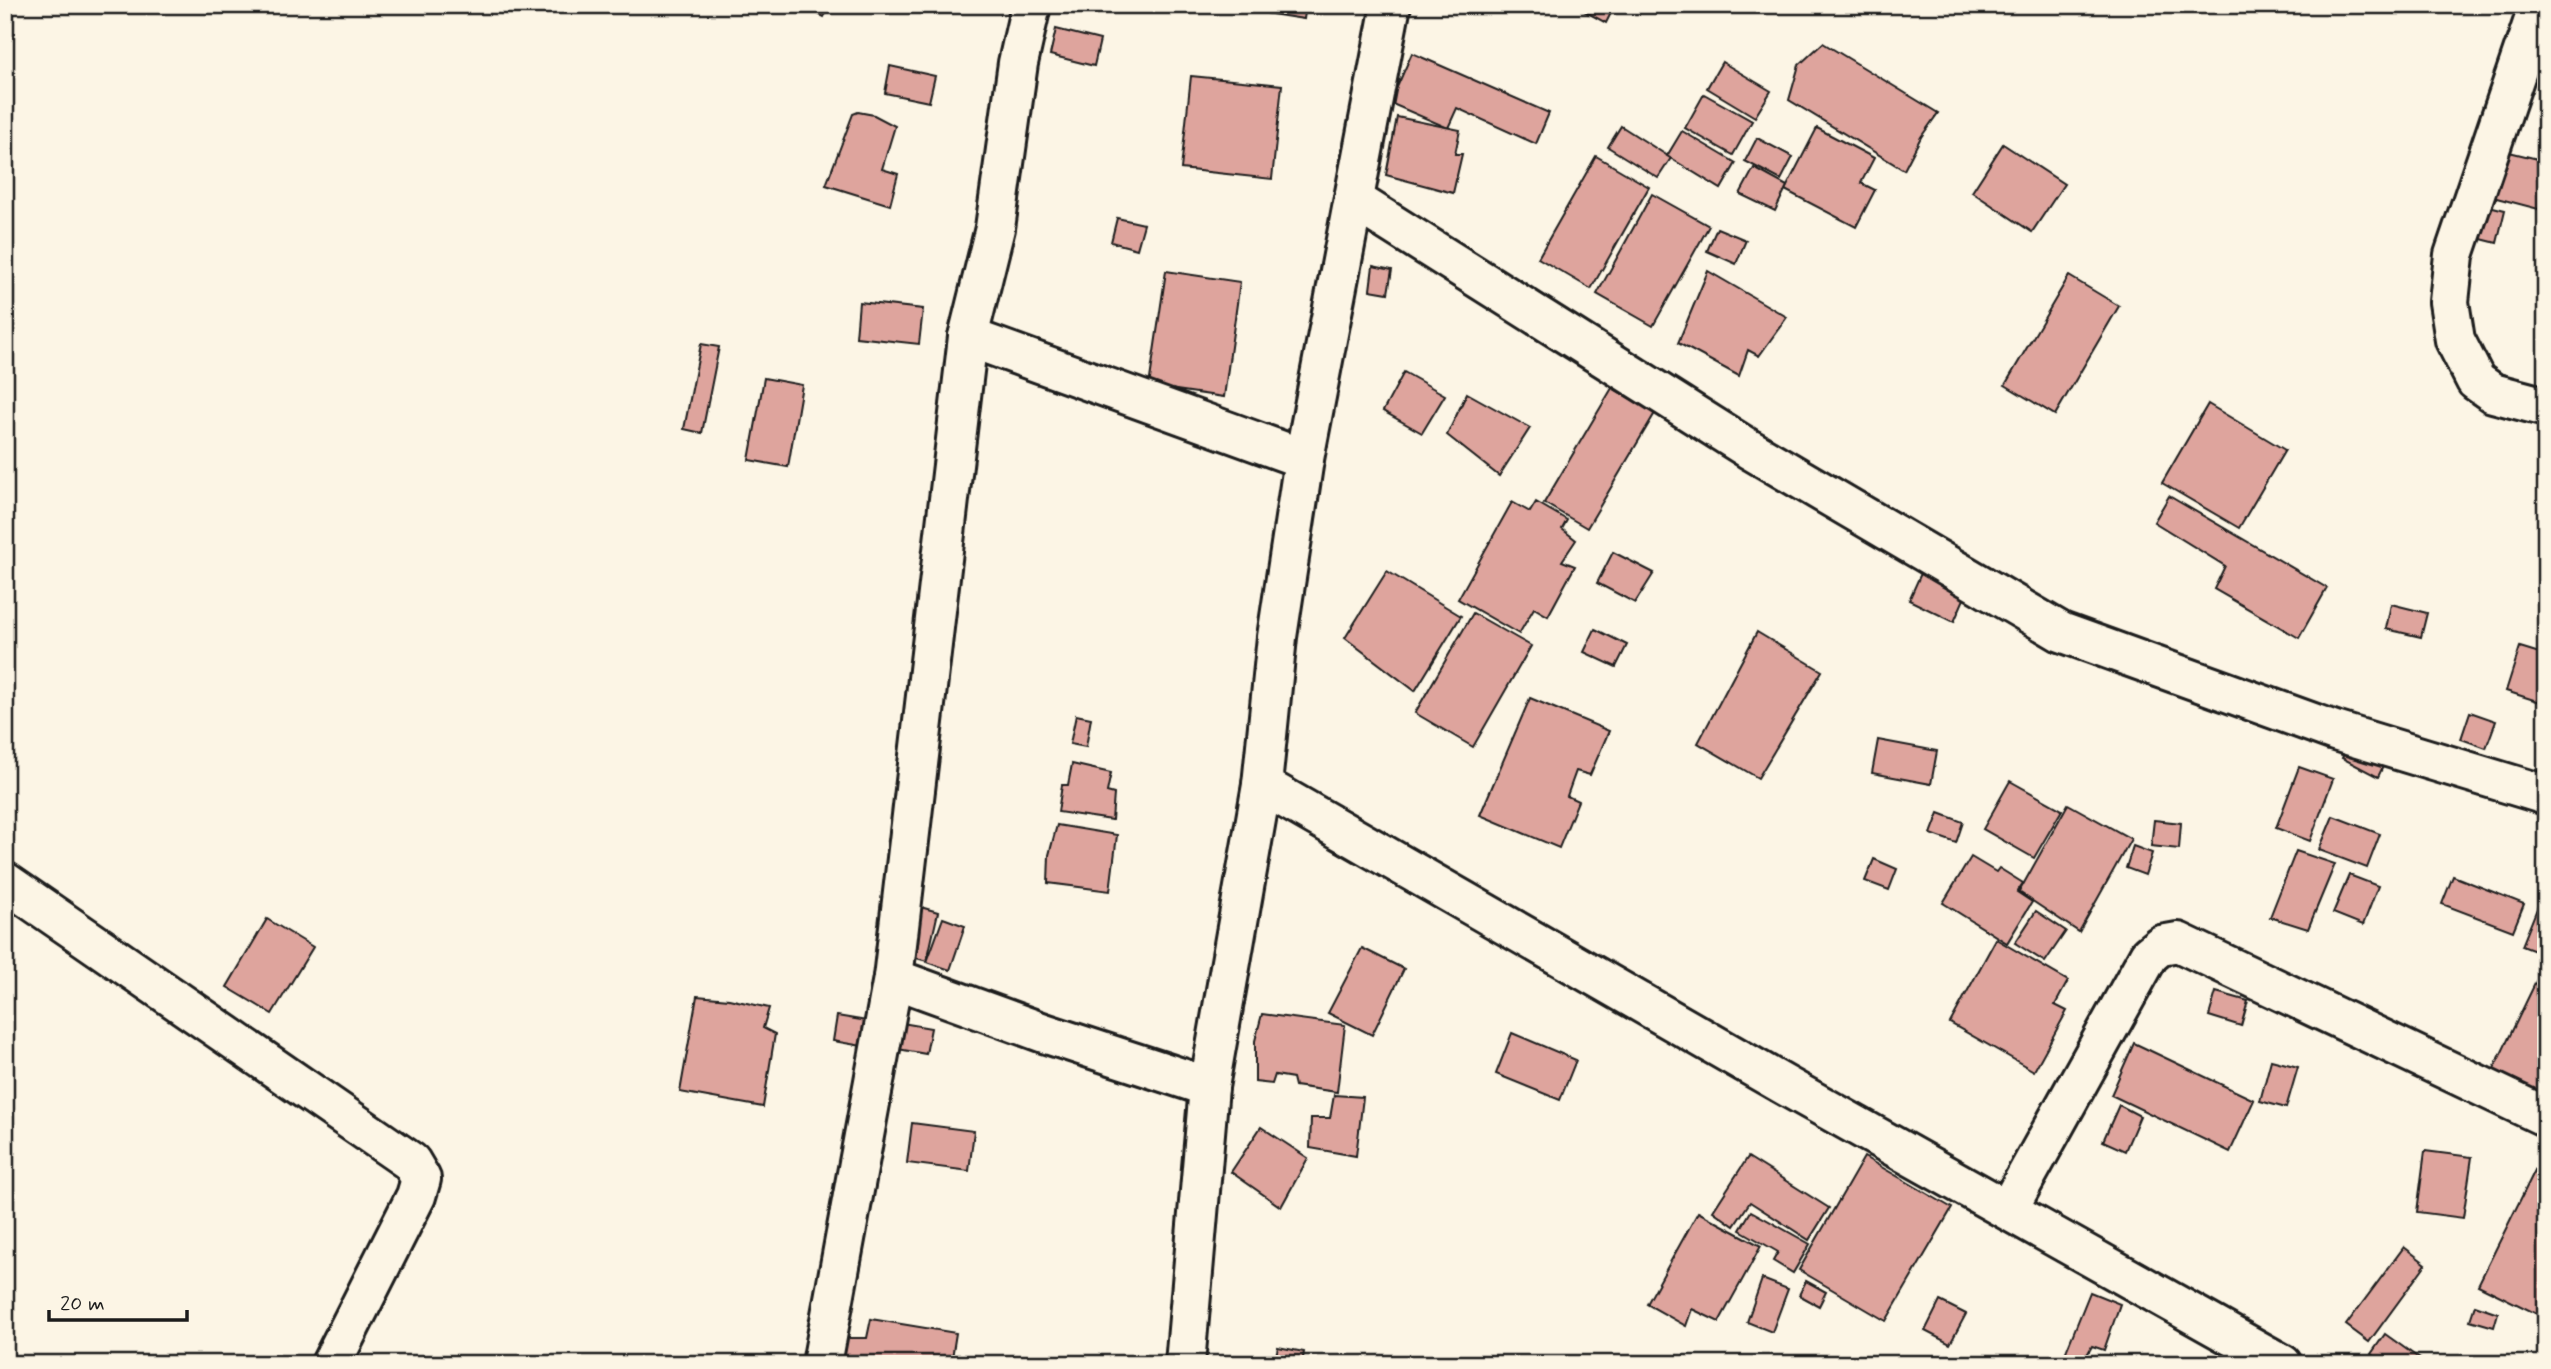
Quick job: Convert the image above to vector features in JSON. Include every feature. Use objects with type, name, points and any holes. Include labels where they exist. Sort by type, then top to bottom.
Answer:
[{"type":"street","points":[[822,1364],[893,978],[968,337],[995,228],[1018,63],[1031,5]]},
{"type":"street","points":[[1185,1364],[1209,1087],[1262,785],[1278,637],[1304,458],[1391,5]]},
{"type":"street","points":[[2531,17],[2454,255],[2449,302],[2455,340],[2476,380],[2493,393],[2546,407]]},
{"type":"street","points":[[1354,200],[1749,449],[2061,632],[2335,732],[2546,795]]},
{"type":"street","points":[[968,337],[1304,458]]},
{"type":"street","points":[[1262,785],[1786,1086],[2282,1364]]},
{"type":"street","points":[[5,882],[411,1162],[421,1179],[416,1196],[331,1364]]},
{"type":"street","points":[[2008,1209],[2149,955],[2161,945],[2178,942],[2546,1117]]},
{"type":"street","points":[[893,978],[1044,1033],[1209,1087]]},
{"type":"building","points":[[800,5],[830,5],[824,17]]},
{"type":"building","points":[[1233,5],[1306,5],[1304,19],[1233,8]]},
{"type":"building","points":[[1573,5],[1615,5],[1606,23]]},
{"type":"building","points":[[1056,29],[1100,40],[1094,66],[1050,55]]},
{"type":"building","points":[[1823,43],[1938,113],[1921,137],[1904,170],[1789,100],[1799,65]]},
{"type":"building","points":[[1412,53],[1549,113],[1536,144],[1457,108],[1448,128],[1390,103]]},
{"type":"building","points":[[1722,62],[1771,91],[1755,117],[1707,88]]},
{"type":"building","points":[[890,66],[935,76],[929,102],[885,93]]},
{"type":"building","points":[[1191,76],[1282,85],[1272,179],[1181,169]]},
{"type":"building","points":[[1704,94],[1752,121],[1733,155],[1685,128]]},
{"type":"building","points":[[858,112],[874,115],[895,126],[882,169],[898,174],[890,205],[826,185],[853,114]]},
{"type":"building","points":[[1397,117],[1460,130],[1455,154],[1462,154],[1453,193],[1386,175]]},
{"type":"building","points":[[1621,126],[1671,158],[1658,178],[1608,147]]},
{"type":"building","points":[[1817,128],[1874,158],[1861,183],[1875,190],[1856,227],[1785,190]]},
{"type":"building","points":[[1682,131],[1736,163],[1721,189],[1667,156]]},
{"type":"building","points":[[1757,138],[1793,157],[1781,180],[1745,161]]},
{"type":"building","points":[[2003,144],[2064,184],[2032,232],[1972,192]]},
{"type":"building","points":[[2501,150],[2546,161],[2546,211],[2489,196]]},
{"type":"building","points":[[1596,156],[1649,187],[1591,289],[1538,258]]},
{"type":"building","points":[[1754,168],[1787,186],[1775,211],[1740,194]]},
{"type":"building","points":[[1652,194],[1709,226],[1653,326],[1597,294]]},
{"type":"building","points":[[2477,203],[2505,210],[2497,243],[2469,236]]},
{"type":"building","points":[[1117,218],[1144,224],[1137,249],[1111,242]]},
{"type":"building","points":[[1717,228],[1746,240],[1736,264],[1707,251]]},
{"type":"building","points":[[1373,266],[1392,270],[1388,293],[1370,290]]},
{"type":"building","points":[[1166,271],[1240,282],[1224,397],[1149,386]]},
{"type":"building","points":[[1708,271],[1787,317],[1759,356],[1748,350],[1739,376],[1678,343]]},
{"type":"building","points":[[2069,276],[2119,306],[2055,415],[2005,385]]},
{"type":"building","points":[[859,302],[923,309],[919,344],[856,337]]},
{"type":"building","points":[[701,344],[719,347],[702,433],[684,429]]},
{"type":"building","points":[[1404,372],[1445,395],[1422,433],[1383,411]]},
{"type":"building","points":[[764,378],[802,385],[788,467],[749,460]]},
{"type":"building","points":[[1612,388],[1655,413],[1587,528],[1544,503]]},
{"type":"building","points":[[1467,393],[1530,428],[1499,476],[1447,435]]},
{"type":"building","points":[[2208,404],[2285,450],[2239,528],[2162,483]]},
{"type":"building","points":[[2169,496],[2327,588],[2299,638],[2214,589],[2225,566],[2154,522]]},
{"type":"building","points":[[1512,502],[1530,512],[1536,502],[1567,520],[1562,529],[1576,540],[1562,561],[1575,566],[1548,616],[1534,608],[1519,634],[1458,599]]},
{"type":"building","points":[[1613,552],[1654,573],[1635,603],[1597,583]]},
{"type":"building","points":[[1387,571],[1461,616],[1415,691],[1345,638]]},
{"type":"building","points":[[1922,571],[1967,592],[1954,622],[1909,600]]},
{"type":"building","points":[[2391,604],[2427,613],[2421,637],[2386,629]]},
{"type":"building","points":[[1473,613],[1531,646],[1473,747],[1415,713]]},
{"type":"building","points":[[1595,629],[1627,645],[1616,667],[1584,652]]},
{"type":"building","points":[[1757,632],[1822,671],[1758,778],[1698,743]]},
{"type":"building","points":[[2520,647],[2546,655],[2546,685],[2540,702],[2506,691]]},
{"type":"building","points":[[1530,698],[1609,731],[1590,775],[1576,771],[1567,796],[1578,801],[1559,848],[1480,815]]},
{"type":"building","points":[[2470,712],[2496,721],[2486,748],[2461,739]]},
{"type":"building","points":[[1076,715],[1091,718],[1086,747],[1070,744]]},
{"type":"building","points":[[2353,734],[2390,752],[2378,777],[2342,758]]},
{"type":"building","points":[[1878,740],[1937,751],[1931,784],[1872,773]]},
{"type":"building","points":[[1072,764],[1111,773],[1107,792],[1114,794],[1112,820],[1058,812],[1062,785],[1068,785]]},
{"type":"building","points":[[2299,767],[2333,779],[2310,841],[2276,828]]},
{"type":"building","points":[[2010,781],[2062,810],[2034,858],[1983,829]]},
{"type":"building","points":[[2068,804],[2131,839],[2079,932],[2019,892]]},
{"type":"building","points":[[1939,813],[1963,822],[1956,843],[1931,834]]},
{"type":"building","points":[[2333,816],[2380,834],[2367,868],[2319,850]]},
{"type":"building","points":[[2154,820],[2181,823],[2179,849],[2151,846]]},
{"type":"building","points":[[1057,825],[1117,835],[1110,891],[1048,883],[1049,855]]},
{"type":"building","points":[[2133,846],[2152,853],[2145,875],[2126,868]]},
{"type":"building","points":[[2296,851],[2335,864],[2308,929],[2270,917]]},
{"type":"building","points":[[1971,857],[1996,872],[1999,868],[2023,883],[2017,892],[2032,902],[2007,943],[1943,903]]},
{"type":"building","points":[[1874,859],[1897,869],[1889,890],[1865,881]]},
{"type":"building","points":[[2349,875],[2378,886],[2363,925],[2333,913]]},
{"type":"building","points":[[2453,876],[2524,904],[2513,931],[2442,904]]},
{"type":"building","points":[[2546,886],[2546,955],[2522,946]]},
{"type":"building","points":[[917,906],[938,912],[927,961],[905,955]]},
{"type":"building","points":[[2036,911],[2066,931],[2045,962],[2015,943]]},
{"type":"building","points":[[943,918],[965,926],[950,970],[927,962]]},
{"type":"building","points":[[267,919],[313,947],[272,1014],[227,987]]},
{"type":"building","points":[[1996,939],[2068,981],[2055,1005],[2067,1011],[2034,1071],[1950,1023]]},
{"type":"building","points":[[1362,948],[1404,969],[1372,1035],[1328,1013]]},
{"type":"building","points":[[2542,969],[2546,971],[2546,1080],[2534,1108],[2487,1083]]},
{"type":"building","points":[[2216,992],[2248,1001],[2241,1026],[2209,1016]]},
{"type":"building","points":[[697,996],[729,999],[769,1008],[763,1028],[775,1034],[763,1107],[680,1092]]},
{"type":"building","points":[[1262,1014],[1345,1025],[1337,1092],[1295,1086],[1293,1078],[1275,1075],[1272,1084],[1255,1082],[1255,1041]]},
{"type":"building","points":[[837,1016],[879,1023],[874,1048],[833,1041]]},
{"type":"building","points":[[885,1020],[931,1028],[926,1054],[881,1046]]},
{"type":"building","points":[[1512,1033],[1576,1060],[1560,1100],[1496,1074]]},
{"type":"building","points":[[2134,1043],[2254,1100],[2230,1152],[2111,1095]]},
{"type":"building","points":[[2271,1060],[2298,1067],[2286,1108],[2260,1101]]},
{"type":"building","points":[[1334,1095],[1363,1097],[1356,1156],[1310,1148],[1311,1118],[1330,1118]]},
{"type":"building","points":[[2119,1105],[2140,1116],[2125,1151],[2103,1141]]},
{"type":"building","points":[[912,1123],[974,1131],[969,1171],[907,1163]]},
{"type":"building","points":[[1261,1127],[1308,1158],[1281,1207],[1231,1172]]},
{"type":"building","points":[[2546,1148],[2546,1312],[2543,1317],[2478,1285]]},
{"type":"building","points":[[2425,1151],[2472,1157],[2463,1218],[2417,1212]]},
{"type":"building","points":[[1748,1157],[1829,1208],[1809,1240],[1750,1202],[1734,1226],[1713,1211]]},
{"type":"building","points":[[1864,1157],[1952,1208],[1886,1321],[1799,1270]]},
{"type":"building","points":[[1751,1211],[1810,1244],[1793,1273],[1773,1261],[1778,1252],[1740,1230]]},
{"type":"building","points":[[1698,1212],[1761,1246],[1719,1322],[1692,1309],[1686,1326],[1647,1304]]},
{"type":"building","points":[[2404,1247],[2426,1264],[2369,1342],[2346,1325]]},
{"type":"building","points":[[1762,1279],[1788,1289],[1772,1332],[1747,1322]]},
{"type":"building","points":[[1806,1281],[1826,1292],[1819,1306],[1799,1295]]},
{"type":"building","points":[[2090,1292],[2120,1304],[2104,1350],[2092,1346],[2082,1364],[2063,1359]]},
{"type":"building","points":[[1940,1301],[1966,1314],[1950,1344],[1925,1331]]},
{"type":"building","points":[[2475,1305],[2498,1313],[2494,1327],[2470,1320]]},
{"type":"building","points":[[871,1319],[956,1333],[951,1364],[842,1364],[847,1338],[867,1338]]},
{"type":"building","points":[[2385,1334],[2420,1359],[2417,1364],[2385,1364],[2371,1354]]},
{"type":"building","points":[[1278,1347],[1304,1352],[1302,1364],[1274,1364]]}]
